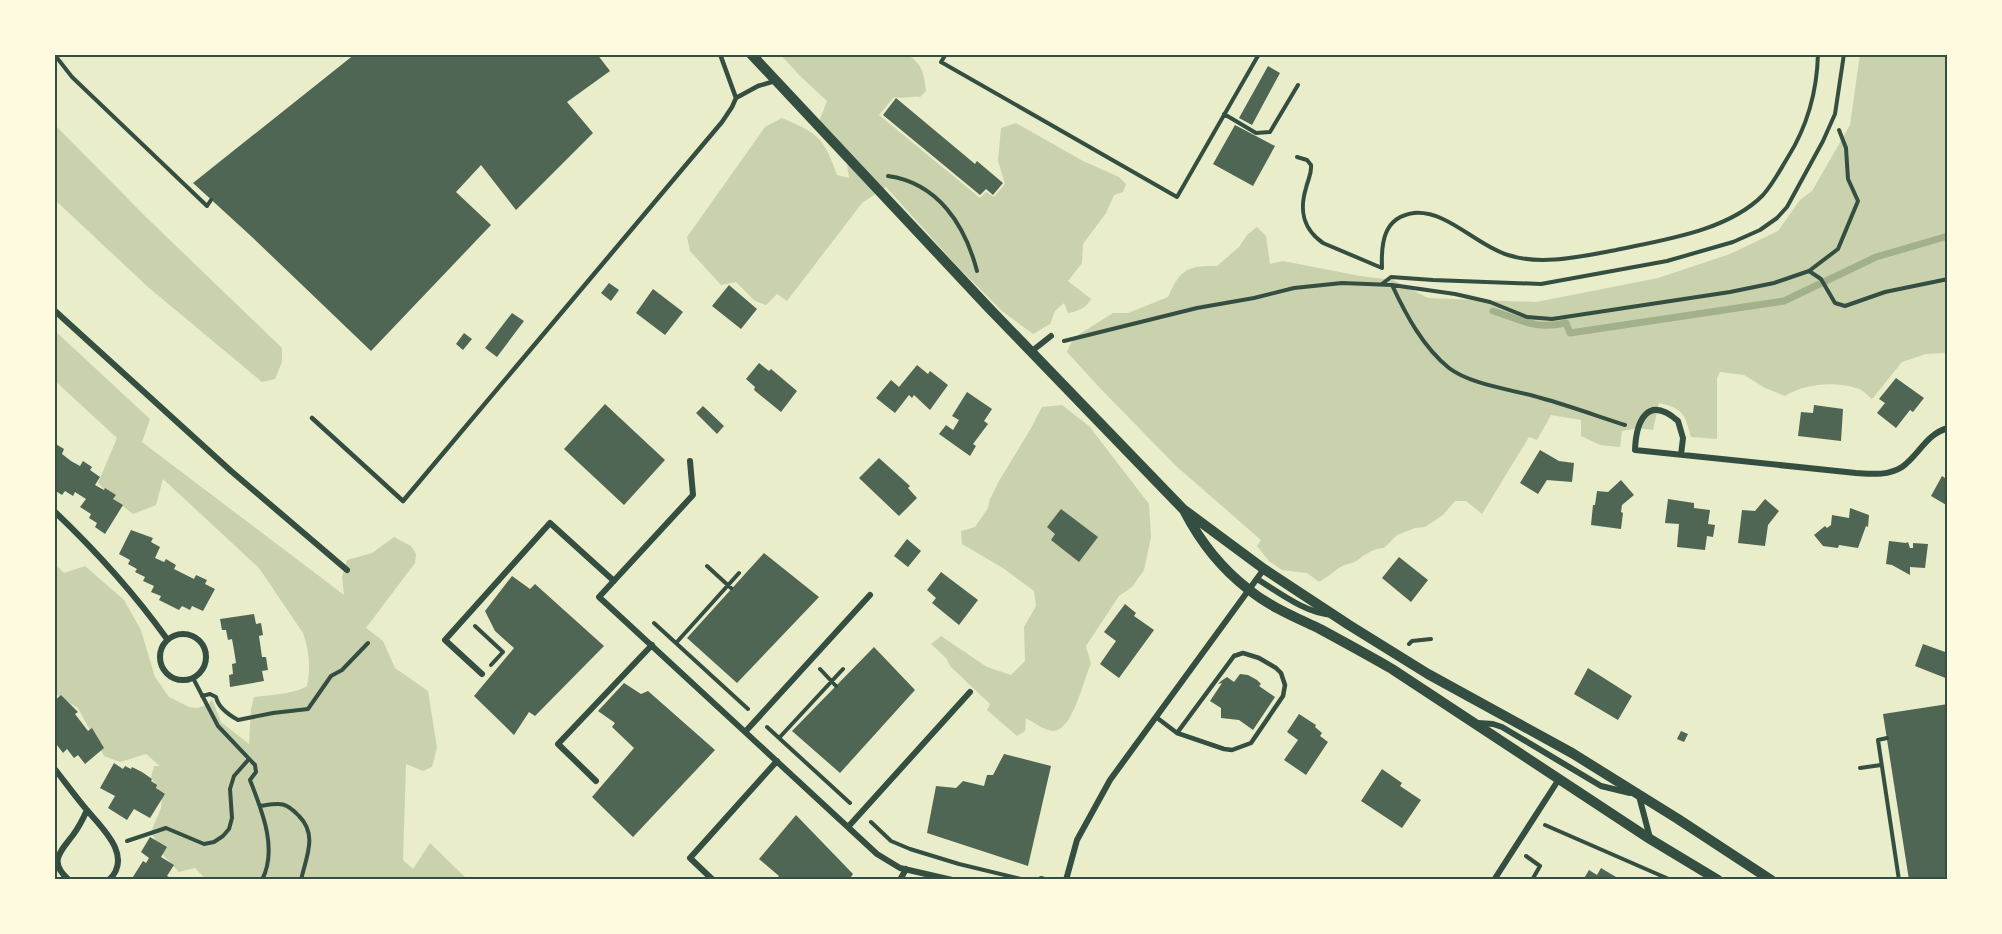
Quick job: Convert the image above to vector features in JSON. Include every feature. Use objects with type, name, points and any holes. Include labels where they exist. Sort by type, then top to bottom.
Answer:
[{"type":"street","points":[[751,54],[868,180],[1183,509],[1264,569],[1428,674],[1572,753],[1770,880]]},
{"type":"street","points":[[54,310],[231,471],[347,570]]},
{"type":"street","points":[[1032,351],[1051,336]]},
{"type":"street","points":[[1681,455],[1683,438],[1678,422],[1671,415],[1663,412],[1653,411],[1644,415],[1637,428],[1635,450],[1681,455],[1856,473],[1895,470],[1903,466],[1932,435],[1948,428]]},
{"type":"street","points":[[690,461],[693,495],[599,597],[887,862],[952,880]]},
{"type":"street","points":[[1183,509],[1212,553],[1249,591],[1289,615],[1356,647],[1650,839],[1718,880]]},
{"type":"street","points":[[54,511],[106,564],[167,639]]},
{"type":"street","points":[[482,674],[445,640],[550,523],[614,581]]},
{"type":"street","points":[[1066,880],[1072,854],[1085,822],[1110,780],[1264,569]]},
{"type":"street","points":[[1257,579],[1306,608],[1320,614],[1335,615]]},
{"type":"street","points":[[745,732],[870,595]]},
{"type":"street","points":[[183,633],[198,638],[204,644],[207,652],[204,667],[193,678],[178,680],[166,672],[160,658],[160,651],[167,639],[183,633]]},
{"type":"street","points":[[597,781],[558,744],[652,645]]},
{"type":"street","points":[[848,827],[970,692]]},
{"type":"street","points":[[1474,723],[1502,727],[1601,786],[1639,794]]},
{"type":"street","points":[[713,880],[690,858],[777,761]]},
{"type":"street","points":[[54,768],[115,844],[118,854],[117,867],[109,880]]},
{"type":"street","points":[[1494,880],[1559,779]]},
{"type":"street","points":[[1639,794],[1650,839]]},
{"type":"street","points":[[69,880],[57,865],[57,858],[82,822],[87,810]]},
{"type":"street","points":[[900,880],[906,869]]},
{"type":"lane","points":[[720,54],[736,98]]},
{"type":"lane","points":[[312,418],[403,501],[722,122],[736,98],[758,86],[775,81]]},
{"type":"lane","points":[[1156,717],[1178,733],[1232,750],[1251,743],[1283,696],[1285,685],[1281,673],[1258,658],[1243,653],[1234,656],[1178,733]]},
{"type":"path","points":[[54,54],[72,76],[207,206],[211,200]]},
{"type":"path","points":[[946,54],[941,62],[1177,197],[1259,54]]},
{"type":"path","points":[[1297,157],[1307,160],[1311,165],[1312,174],[1305,189],[1302,215],[1304,223],[1314,237],[1382,268],[1382,249],[1386,230],[1396,220],[1414,213],[1431,214],[1443,219],[1508,255],[1541,260],[1579,257],[1659,241],[1709,227],[1738,213],[1757,200],[1772,183],[1795,146],[1815,90],[1818,54]]},
{"type":"path","points":[[1382,284],[1391,277],[1541,284],[1667,261],[1733,242],[1760,230],[1777,218],[1787,207],[1823,141],[1835,114],[1844,54]]},
{"type":"path","points":[[1224,114],[1256,133],[1270,132],[1298,85]]},
{"type":"path","points":[[1042,363],[1062,341],[1197,308],[1294,288],[1342,284],[1392,285],[1455,294],[1490,302],[1527,317],[1552,319],[1731,292],[1774,282],[1809,271],[1838,249],[1858,201],[1848,179],[1846,148],[1839,130]]},
{"type":"path","points":[[868,180],[888,176],[902,178],[921,186],[939,199],[962,230],[978,273]]},
{"type":"path","points":[[1809,271],[1821,279],[1834,303],[1845,306],[1885,292],[1948,279]]},
{"type":"path","points":[[1392,285],[1419,335],[1449,368],[1466,378],[1543,398],[1637,428]]},
{"type":"path","points":[[707,566],[730,587]]},
{"type":"path","points":[[676,643],[730,587],[740,573]]},
{"type":"path","points":[[466,618],[503,652],[482,674]]},
{"type":"path","points":[[654,623],[860,813],[898,844],[959,864],[1025,880]]},
{"type":"path","points":[[1407,646],[1412,641],[1431,639]]},
{"type":"path","points":[[202,696],[210,693],[216,697],[217,702],[229,715],[238,720],[308,709],[330,676],[342,670],[368,643]]},
{"type":"path","points":[[810,660],[836,686]]},
{"type":"path","points":[[779,738],[843,669]]},
{"type":"path","points":[[193,678],[218,726],[255,765],[256,772],[250,780],[260,806],[268,840],[269,857],[262,880]]},
{"type":"path","points":[[1887,738],[1878,740],[1899,880]]},
{"type":"path","points":[[115,844],[166,828],[204,844],[214,843],[229,829],[232,818],[230,789],[234,776],[249,759]]},
{"type":"path","points":[[1860,768],[1881,765]]},
{"type":"path","points":[[260,806],[282,803],[290,806],[308,825],[310,835],[301,880]]},
{"type":"path","points":[[1540,833],[1545,825],[1671,880]]},
{"type":"path","points":[[1530,848],[1525,856],[1540,866],[1532,880]]},
{"type":"path","points":[[1036,880],[1041,878],[1048,880]]},
{"type":"green space","points":[[780,54],[906,54],[911,57],[921,69],[926,91],[920,97],[894,97],[879,115],[980,198],[986,192],[994,197],[1005,184],[998,161],[1001,128],[1016,123],[1083,161],[1119,177],[1126,184],[1123,192],[1114,195],[1106,213],[1083,244],[1082,263],[1068,281],[1091,299],[1089,302],[1081,309],[1068,313],[1064,303],[1055,311],[1050,324],[1033,334],[1002,311],[956,265],[886,187],[862,203],[787,301],[777,294],[766,305],[755,301],[736,282],[721,285],[690,251],[687,237],[765,127],[782,118],[804,128],[818,138],[823,145],[837,175],[849,178],[845,150],[819,122],[827,101]]},
{"type":"green space","points":[[1860,54],[1948,54],[1948,350],[1944,353],[1926,354],[1902,362],[1872,399],[1858,389],[1829,384],[1810,386],[1785,396],[1765,388],[1744,375],[1720,372],[1717,378],[1717,439],[1691,437],[1682,413],[1673,407],[1659,403],[1653,430],[1639,428],[1622,431],[1620,447],[1600,445],[1581,436],[1581,420],[1551,415],[1537,440],[1529,437],[1482,514],[1466,501],[1455,501],[1443,515],[1425,527],[1397,535],[1384,548],[1367,553],[1319,582],[1307,573],[1282,570],[1269,561],[1257,546],[1261,540],[1176,466],[1067,352],[1078,335],[1113,313],[1128,313],[1168,297],[1176,281],[1191,268],[1217,266],[1257,227],[1266,236],[1270,264],[1283,261],[1393,280],[1428,298],[1536,302],[1658,278],[1730,254],[1778,231],[1800,200],[1812,191],[1850,125]]},
{"type":"green space","points":[[54,124],[146,217],[282,348],[282,362],[275,379],[262,382],[148,287],[54,199]]},
{"type":"green space","points":[[54,330],[150,419],[142,442],[344,595],[342,577],[347,560],[372,553],[394,537],[411,546],[416,554],[415,563],[366,628],[383,641],[395,668],[428,691],[437,748],[432,767],[423,771],[406,764],[403,860],[413,869],[430,843],[468,880],[206,880],[195,868],[179,872],[164,856],[151,832],[161,808],[162,797],[151,777],[154,766],[160,766],[146,754],[120,762],[104,756],[78,708],[54,693],[54,563],[64,573],[85,566],[124,600],[141,630],[155,677],[169,697],[189,707],[197,708],[209,704],[212,699],[221,722],[249,744],[254,697],[289,692],[307,686],[309,659],[307,646],[303,633],[259,568],[163,479],[156,505],[133,514],[98,483],[117,438],[54,380]]},
{"type":"green space","points":[[1062,405],[1089,426],[1149,504],[1151,537],[1144,570],[1132,587],[1119,596],[1086,646],[1091,664],[1066,723],[1052,731],[1026,718],[1025,731],[1017,736],[987,710],[990,704],[950,666],[946,658],[931,644],[941,636],[987,667],[1011,675],[1025,661],[1024,627],[1036,606],[1034,591],[1003,568],[962,544],[961,531],[975,527],[988,508],[999,481],[1042,407]]},
{"type":"building","points":[[355,54],[597,54],[610,71],[567,102],[593,133],[516,210],[481,165],[456,192],[491,225],[371,351],[193,183]]},
{"type":"building","points":[[1268,66],[1280,73],[1252,125],[1239,118]]},
{"type":"building","points":[[896,98],[975,164],[977,161],[1003,183],[993,195],[986,189],[980,195],[883,115]]},
{"type":"building","points":[[1235,125],[1275,146],[1253,186],[1213,164]]},
{"type":"building","points":[[609,283],[619,290],[611,301],[601,293]]},
{"type":"building","points":[[729,285],[757,309],[741,329],[712,306]]},
{"type":"building","points":[[653,289],[683,312],[665,335],[636,313]]},
{"type":"building","points":[[512,313],[524,321],[497,357],[485,348]]},
{"type":"building","points":[[464,333],[472,339],[463,350],[456,344]]},
{"type":"building","points":[[759,363],[769,371],[771,369],[797,391],[781,412],[754,390],[755,387],[746,379]]},
{"type":"building","points":[[917,365],[928,374],[930,371],[948,385],[930,410],[914,395],[912,398],[909,395],[895,413],[876,398],[891,380],[899,387]]},
{"type":"building","points":[[1896,378],[1924,398],[1913,412],[1910,410],[1896,428],[1877,413],[1885,403],[1879,399]]},
{"type":"building","points":[[967,392],[992,409],[984,421],[988,424],[973,444],[976,446],[970,456],[939,434],[946,425],[953,430],[959,420],[952,416]]},
{"type":"building","points":[[605,404],[665,460],[624,505],[564,449]]},
{"type":"building","points":[[1814,405],[1843,409],[1841,441],[1798,436],[1801,412],[1813,413]]},
{"type":"building","points":[[703,406],[724,426],[717,434],[696,413]]},
{"type":"building","points":[[54,443],[64,449],[62,454],[71,461],[80,466],[83,461],[92,467],[90,470],[100,477],[95,485],[116,495],[113,499],[123,505],[105,534],[95,527],[97,523],[89,518],[91,514],[80,507],[86,499],[75,492],[73,496],[65,491],[62,495],[54,490]]},
{"type":"building","points":[[1540,450],[1559,461],[1574,463],[1572,482],[1547,480],[1538,494],[1520,483]]},
{"type":"building","points":[[879,458],[910,486],[908,488],[917,498],[899,516],[859,478]]},
{"type":"building","points":[[1942,476],[1948,480],[1948,506],[1931,496]]},
{"type":"building","points":[[1621,480],[1634,495],[1622,505],[1621,529],[1591,525],[1597,491],[1608,492]]},
{"type":"building","points":[[1668,499],[1694,503],[1694,508],[1710,510],[1708,524],[1715,525],[1713,537],[1707,536],[1705,550],[1677,547],[1679,524],[1665,523]]},
{"type":"building","points":[[1765,499],[1779,511],[1768,525],[1765,546],[1738,543],[1742,510],[1755,511]]},
{"type":"building","points":[[1850,508],[1869,515],[1868,527],[1866,526],[1858,548],[1839,545],[1838,548],[1823,546],[1814,535],[1825,526],[1827,528],[1831,525],[1832,515],[1849,518]]},
{"type":"building","points":[[1061,509],[1098,537],[1079,562],[1051,540],[1055,534],[1047,527]]},
{"type":"building","points":[[131,530],[153,538],[151,542],[160,547],[155,558],[164,562],[166,559],[176,565],[174,569],[194,579],[196,575],[207,580],[205,584],[215,589],[203,611],[192,606],[190,610],[182,606],[179,610],[159,600],[161,596],[151,592],[154,586],[143,581],[145,577],[135,572],[137,569],[128,564],[130,560],[119,554]]},
{"type":"building","points":[[907,539],[921,551],[908,567],[894,556]]},
{"type":"building","points":[[1889,541],[1908,542],[1910,548],[1913,548],[1913,543],[1928,544],[1925,568],[1910,567],[1910,575],[1886,564]]},
{"type":"building","points":[[764,553],[819,597],[737,683],[687,638]]},
{"type":"building","points":[[1399,557],[1428,580],[1411,602],[1382,578]]},
{"type":"building","points":[[941,572],[978,600],[959,625],[932,603],[936,598],[927,590]]},
{"type":"building","points":[[512,576],[530,589],[535,584],[604,646],[535,716],[529,712],[514,735],[474,696],[514,648],[495,631],[485,611]]},
{"type":"building","points":[[1125,604],[1136,613],[1134,616],[1154,630],[1119,678],[1100,664],[1116,641],[1104,632]]},
{"type":"building","points":[[254,614],[256,624],[261,623],[263,635],[259,636],[262,657],[266,657],[268,670],[262,671],[264,681],[230,687],[229,675],[233,674],[232,664],[236,663],[232,639],[228,640],[226,630],[222,630],[220,619]]},
{"type":"building","points":[[1923,644],[1948,653],[1948,679],[1915,666]]},
{"type":"building","points":[[874,647],[915,690],[840,773],[792,731]]},
{"type":"building","points":[[1588,668],[1632,696],[1618,720],[1574,694]]},
{"type":"building","points":[[1240,674],[1257,680],[1261,684],[1259,686],[1275,697],[1253,730],[1239,720],[1221,718],[1221,708],[1210,701],[1222,683],[1218,684],[1221,681],[1227,677],[1234,682]]},
{"type":"building","points":[[624,683],[641,694],[648,691],[715,750],[633,837],[592,797],[634,748],[612,727],[615,723],[598,711]]},
{"type":"building","points":[[61,695],[78,712],[75,714],[88,731],[92,728],[104,748],[85,764],[78,755],[74,758],[67,749],[63,753],[54,741],[54,701]]},
{"type":"building","points":[[1948,704],[1948,880],[1909,880],[1883,714]]},
{"type":"building","points":[[1299,714],[1316,725],[1315,727],[1322,733],[1320,736],[1328,742],[1306,775],[1284,760],[1298,740],[1287,732]]},
{"type":"building","points":[[1681,731],[1688,734],[1684,742],[1677,739]]},
{"type":"building","points":[[1004,754],[1051,766],[1028,866],[927,833],[936,786],[956,788],[963,781],[984,786],[987,775],[993,775]]},
{"type":"building","points":[[114,763],[123,769],[125,766],[131,769],[132,767],[142,772],[152,779],[151,781],[157,785],[156,788],[165,794],[150,818],[134,809],[127,820],[108,808],[115,796],[100,788]]},
{"type":"building","points":[[1382,769],[1402,783],[1400,786],[1421,800],[1402,828],[1361,801]]},
{"type":"building","points":[[796,815],[853,874],[849,880],[775,880],[779,876],[759,859]]},
{"type":"building","points":[[150,837],[167,847],[161,857],[174,865],[167,876],[171,878],[170,880],[131,880],[143,861],[146,863],[149,858],[141,852]]},
{"type":"building","points":[[1601,868],[1621,880],[1583,880],[1589,870],[1597,875]]},
{"type":"waterway","points":[[1493,311],[1537,325],[1566,323],[1570,333],[1784,301],[1876,257],[1948,236]]}]
